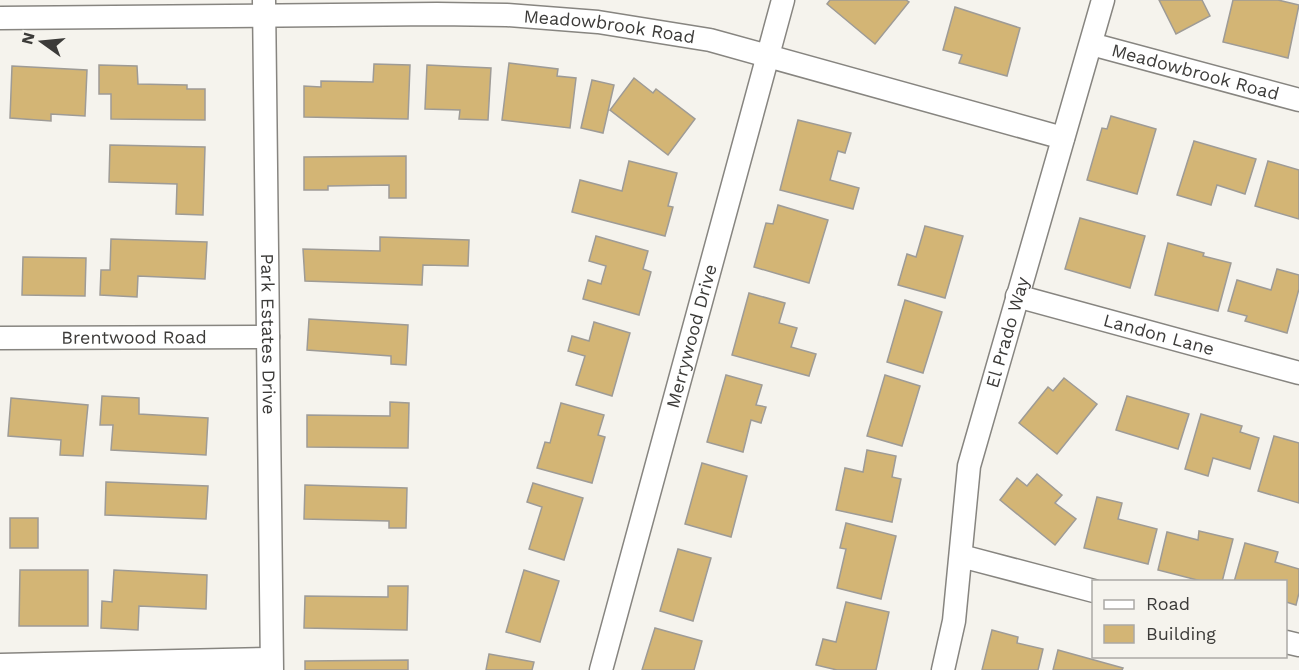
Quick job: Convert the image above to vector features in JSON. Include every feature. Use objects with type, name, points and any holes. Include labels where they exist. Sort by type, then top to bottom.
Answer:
[{"type":"street","name":"Merrywood Drive","points":[[601,670],[783,0]]},
{"type":"street","name":"El Prado Way","points":[[943,670],[954,621],[961,556],[963,508],[969,466],[1104,0]]},
{"type":"street","name":"Meadowbrook Road","points":[[0,18],[264,8],[552,18],[598,22],[710,39],[1063,138]]},
{"type":"street","name":"Park Estates Drive","points":[[264,8],[271,664]]},
{"type":"street","name":"Meadowbrook Road","points":[[1091,44],[1299,100]]},
{"type":"street","name":"Landon Lane","points":[[1017,297],[1299,373]]},
{"type":"street","name":"Brentwood Road","points":[[0,338],[268,337]]},
{"type":"street","points":[[961,556],[1092,590]]},
{"type":"street","points":[[0,665],[271,664]]},
{"type":"building","points":[[830,0],[906,0],[909,2],[875,44],[827,4]]},
{"type":"building","points":[[1159,0],[1202,0],[1210,16],[1176,34]]},
{"type":"building","points":[[1233,0],[1278,0],[1299,5],[1288,58],[1223,42]]},
{"type":"building","points":[[955,7],[1020,28],[1007,76],[959,63],[962,55],[943,50]]},
{"type":"building","points":[[509,63],[558,69],[557,76],[576,78],[570,128],[502,120]]},
{"type":"building","points":[[374,64],[410,65],[408,119],[304,117],[304,86],[321,87],[321,81],[373,82]]},
{"type":"building","points":[[99,65],[137,66],[138,84],[187,85],[187,89],[205,89],[205,120],[111,119],[111,94],[99,94]]},
{"type":"building","points":[[427,65],[491,68],[488,120],[459,119],[460,110],[425,109]]},
{"type":"building","points":[[12,66],[87,70],[85,116],[51,114],[51,121],[10,118]]},
{"type":"building","points":[[634,78],[653,93],[656,89],[695,119],[668,155],[610,110]]},
{"type":"building","points":[[592,80],[614,85],[603,133],[581,128]]},
{"type":"building","points":[[1111,116],[1156,129],[1137,194],[1087,180],[1102,128],[1107,129]]},
{"type":"building","points":[[798,120],[851,133],[845,153],[838,151],[830,180],[859,188],[853,209],[780,190]]},
{"type":"building","points":[[1194,141],[1256,159],[1245,194],[1217,185],[1211,205],[1177,195]]},
{"type":"building","points":[[110,145],[205,147],[203,215],[176,214],[177,184],[109,182]]},
{"type":"building","points":[[406,156],[406,198],[389,198],[389,185],[328,186],[328,190],[304,190],[304,157]]},
{"type":"building","points":[[629,161],[677,173],[668,206],[673,207],[665,236],[572,212],[580,180],[622,191]]},
{"type":"building","points":[[1268,161],[1299,170],[1299,219],[1255,206]]},
{"type":"building","points":[[778,205],[828,220],[809,283],[754,267],[766,223],[773,224]]},
{"type":"building","points":[[1080,218],[1145,236],[1130,288],[1065,269]]},
{"type":"building","points":[[925,226],[963,236],[945,298],[898,285],[907,254],[916,257]]},
{"type":"building","points":[[596,236],[648,251],[643,269],[651,272],[639,315],[583,299],[588,280],[601,284],[606,266],[589,261]]},
{"type":"building","points":[[380,237],[469,240],[468,266],[423,265],[422,285],[305,281],[303,249],[380,251]]},
{"type":"building","points":[[111,239],[207,242],[205,279],[138,276],[137,297],[100,295],[101,270],[110,270]]},
{"type":"building","points":[[1168,243],[1204,253],[1203,256],[1231,263],[1218,311],[1155,295]]},
{"type":"building","points":[[23,257],[86,258],[85,296],[22,295]]},
{"type":"building","points":[[1277,269],[1299,275],[1299,289],[1287,333],[1245,321],[1247,316],[1228,311],[1237,280],[1271,290]]},
{"type":"building","points":[[749,293],[785,303],[779,323],[797,328],[791,347],[816,354],[809,376],[732,355]]},
{"type":"building","points":[[905,300],[942,312],[923,373],[887,362]]},
{"type":"building","points":[[309,319],[408,325],[406,365],[391,364],[391,356],[307,350]]},
{"type":"building","points":[[594,322],[630,333],[612,396],[576,385],[585,356],[568,351],[572,336],[589,341]]},
{"type":"building","points":[[726,375],[762,385],[756,405],[766,407],[761,423],[751,420],[743,452],[707,442]]},
{"type":"building","points":[[885,375],[920,386],[902,446],[867,436]]},
{"type":"building","points":[[1064,378],[1097,404],[1057,454],[1019,423],[1048,387],[1053,391]]},
{"type":"building","points":[[102,396],[139,398],[139,414],[208,418],[206,455],[111,450],[113,425],[100,425]]},
{"type":"building","points":[[1127,396],[1189,414],[1178,449],[1116,430]]},
{"type":"building","points":[[11,398],[88,405],[83,456],[60,455],[61,440],[8,436]]},
{"type":"building","points":[[390,402],[409,403],[408,448],[307,447],[307,415],[390,416]]},
{"type":"building","points":[[561,403],[604,415],[598,435],[605,437],[592,483],[537,468],[545,442],[550,443]]},
{"type":"building","points":[[1201,414],[1242,426],[1240,432],[1259,438],[1250,469],[1213,458],[1208,476],[1185,469]]},
{"type":"building","points":[[1274,436],[1299,443],[1299,503],[1258,491]]},
{"type":"building","points":[[867,450],[896,456],[892,477],[901,479],[892,522],[836,510],[845,468],[863,472]]},
{"type":"building","points":[[702,463],[747,476],[731,537],[685,524]]},
{"type":"building","points":[[1037,474],[1062,495],[1055,503],[1076,519],[1055,545],[1000,500],[1017,478],[1027,486]]},
{"type":"building","points":[[106,482],[208,486],[206,519],[105,515]]},
{"type":"building","points":[[533,483],[583,498],[564,560],[529,549],[542,507],[527,502]]},
{"type":"building","points":[[305,485],[407,488],[406,528],[389,528],[389,521],[304,519]]},
{"type":"building","points":[[1097,497],[1122,503],[1118,519],[1157,529],[1148,564],[1084,548]]},
{"type":"building","points":[[10,518],[38,518],[38,548],[10,548]]},
{"type":"building","points":[[846,523],[896,536],[881,599],[837,588],[846,549],[840,548]]},
{"type":"building","points":[[1199,531],[1233,539],[1223,580],[1197,580],[1158,570],[1167,532],[1198,540]]},
{"type":"building","points":[[1245,543],[1278,552],[1275,562],[1299,569],[1299,593],[1296,605],[1287,602],[1287,580],[1235,580]]},
{"type":"building","points":[[678,549],[711,558],[693,621],[660,611]]},
{"type":"building","points":[[20,570],[88,570],[88,626],[19,626]]},
{"type":"building","points":[[114,570],[207,575],[206,609],[139,606],[138,630],[101,628],[102,601],[112,602]]},
{"type":"building","points":[[524,570],[559,581],[540,642],[506,632]]},
{"type":"building","points":[[388,586],[408,586],[407,630],[304,628],[305,596],[388,597]]},
{"type":"building","points":[[846,602],[889,612],[876,670],[837,670],[816,665],[823,639],[836,642]]},
{"type":"building","points":[[655,628],[702,641],[694,670],[642,670]]},
{"type":"building","points":[[992,630],[1018,637],[1017,643],[1043,649],[1038,670],[982,670]]},
{"type":"building","points":[[1058,650],[1123,668],[1122,670],[1053,670]]},
{"type":"building","points":[[489,654],[534,662],[532,670],[486,670]]},
{"type":"building","points":[[408,660],[408,670],[305,670],[305,661]]}]
